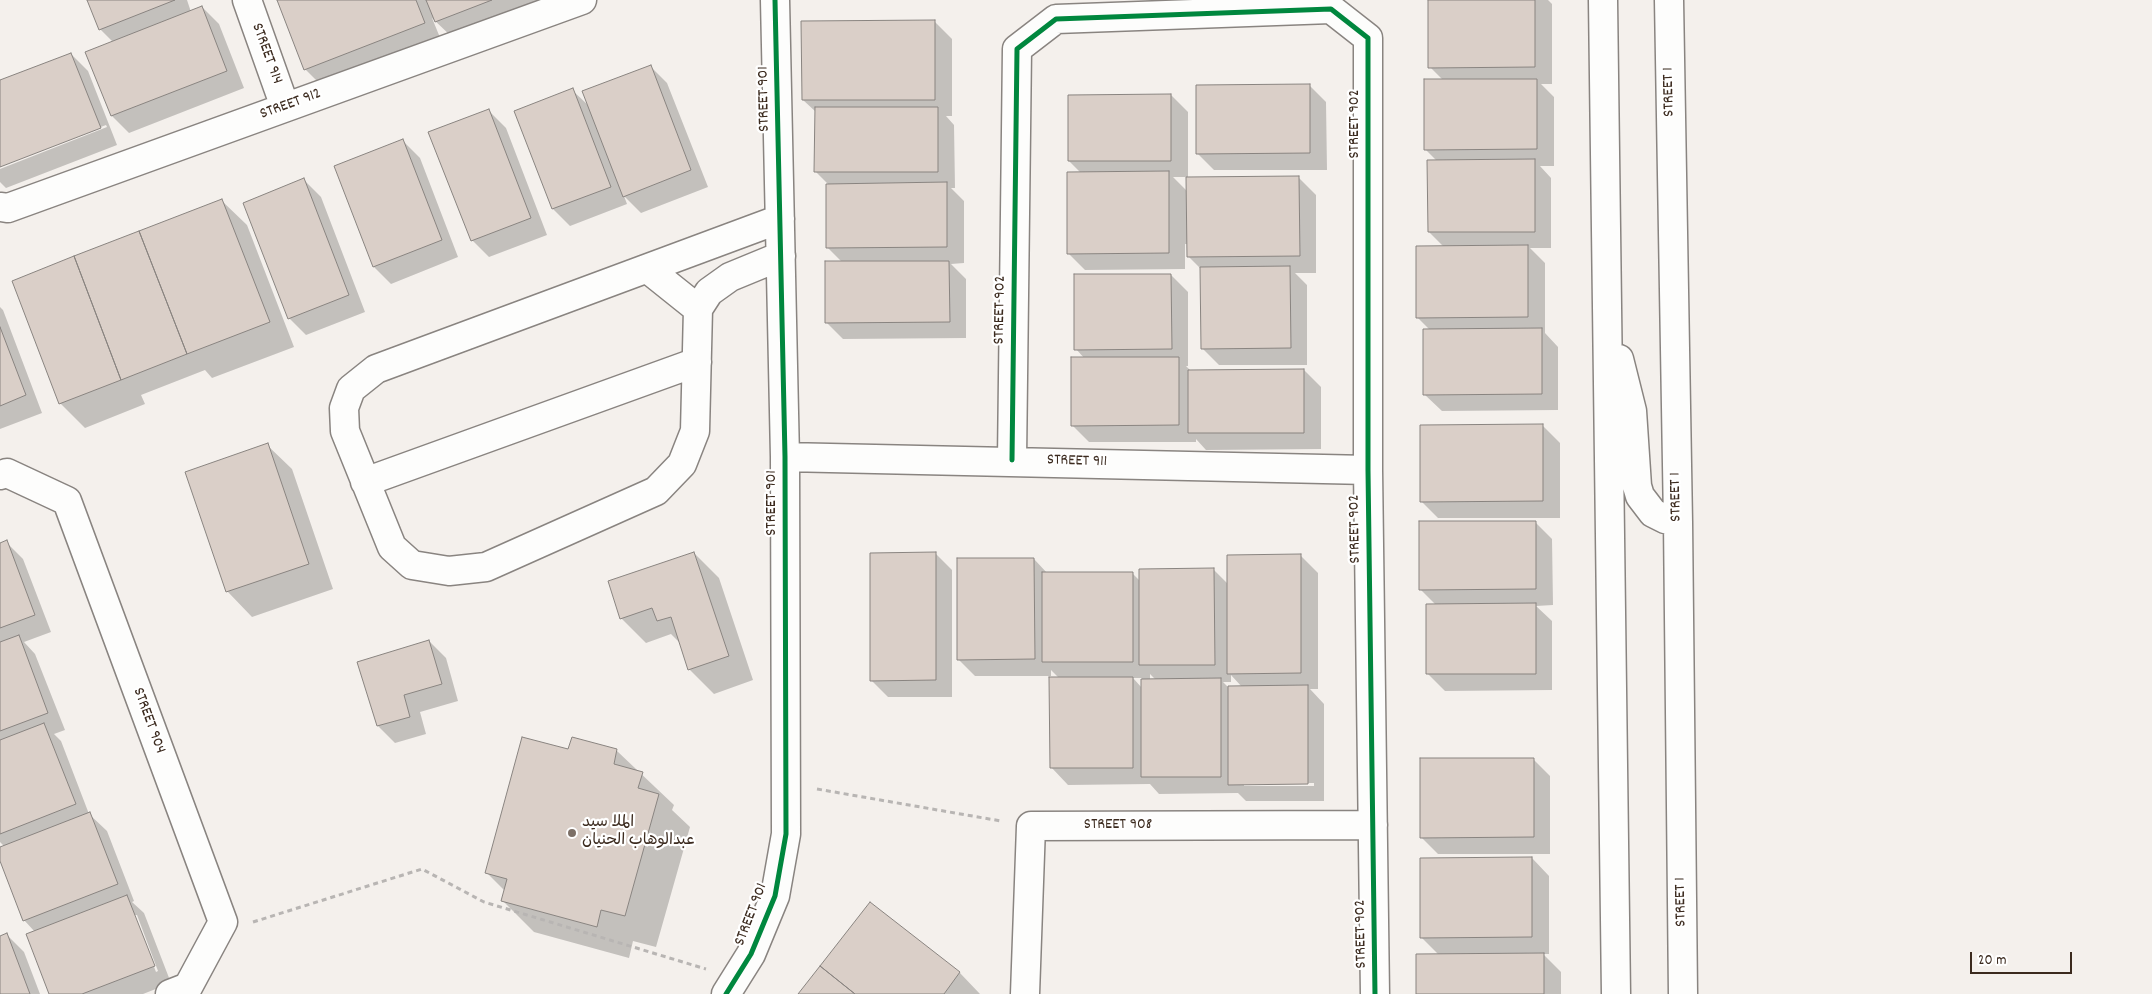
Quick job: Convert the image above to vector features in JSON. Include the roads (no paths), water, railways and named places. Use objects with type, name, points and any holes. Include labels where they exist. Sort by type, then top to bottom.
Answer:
[{"type":"street","name":"STREET 914","points":[[247,0],[286,107]]},
{"type":"street","name":"STREET 912","points":[[0,207],[8,208],[582,0]]},
{"type":"street","name":"STREET 901","points":[[732,986],[751,954],[775,896],[786,834],[786,456],[775,0]]},
{"type":"street","points":[[1603,0],[1609,332],[1616,994]]},
{"type":"street","name":"STREET 1","points":[[1669,0],[1678,522],[1683,994]]},
{"type":"street","name":"STREET 902","points":[[1012,460],[1016,49],[1056,19],[1331,9],[1368,38],[1368,470],[1375,994]]},
{"type":"street","points":[[780,219],[376,370],[351,389],[344,408],[345,431],[392,547],[412,565],[448,571],[486,567],[656,491],[682,464],[695,431],[698,309],[709,292],[730,277],[781,256]]},
{"type":"street","points":[[648,268],[698,309]]},
{"type":"street","points":[[1609,332],[1624,375],[1632,411],[1637,486],[1640,496],[1653,512],[1664,519],[1678,522]]},
{"type":"street","points":[[365,482],[697,362]]},
{"type":"street","name":"STREET 911","points":[[786,456],[1368,470]]},
{"type":"street","name":"STREET 904","points":[[0,475],[7,473],[67,501],[223,922],[188,988],[170,994]]},
{"type":"street","name":"STREET 908","points":[[1026,994],[1031,826],[1372,825]]},
{"type":"place","name":"الملا سيد عبدالوهاب الحنيان","points":[[572,833]]}]
